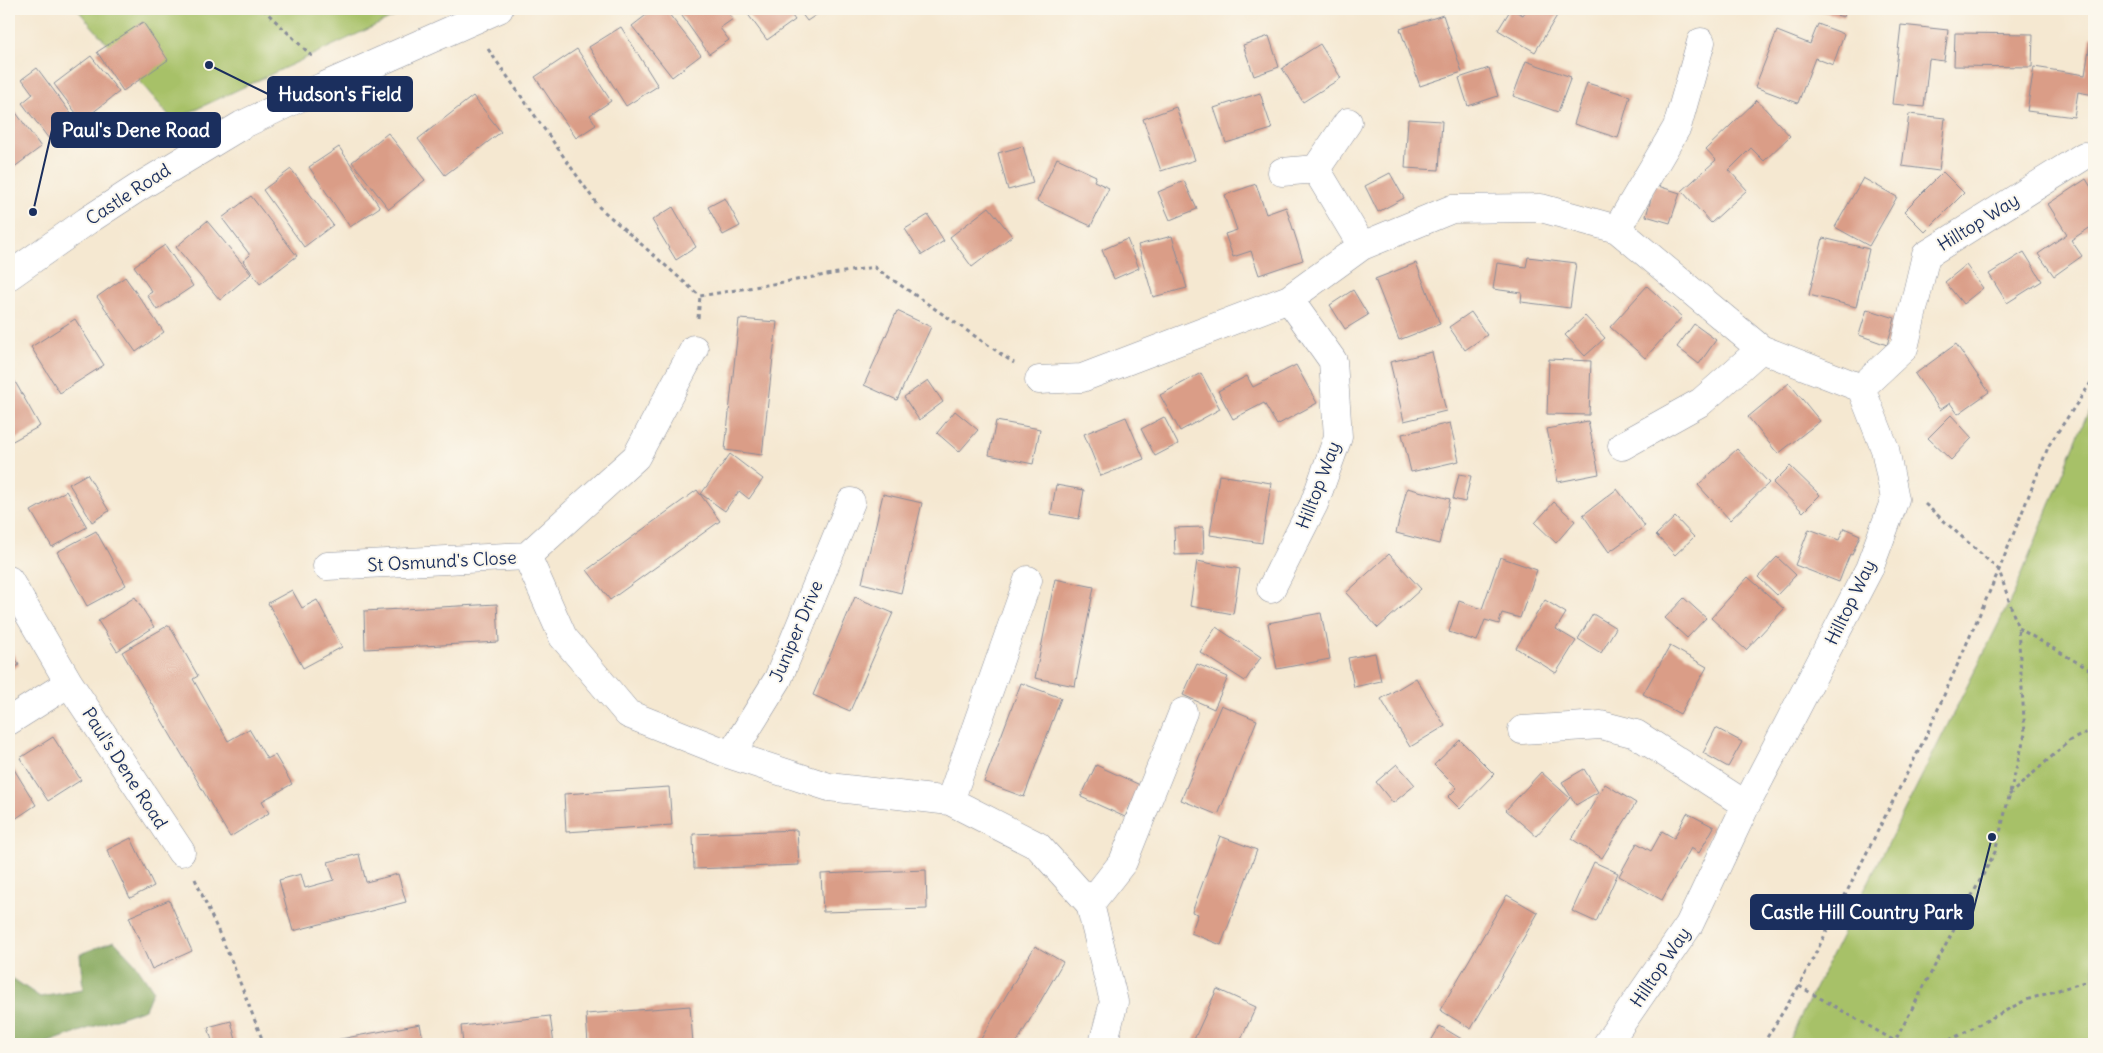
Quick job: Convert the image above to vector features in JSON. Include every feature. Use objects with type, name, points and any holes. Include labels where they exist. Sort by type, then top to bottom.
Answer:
[{"type":"street","name":"Castle Road","points":[[9,276],[138,187],[242,125],[322,87],[499,9]]},
{"type":"street","points":[[1617,229],[1677,127],[1701,42]]},
{"type":"street","points":[[1316,170],[1348,122]]},
{"type":"street","name":"Hilltop Way","points":[[1861,388],[1904,348],[1926,255],[2084,156]]},
{"type":"street","points":[[1316,170],[1362,246]]},
{"type":"street","points":[[1282,172],[1316,170]]},
{"type":"street","points":[[1039,380],[1082,378],[1289,299],[1362,246],[1452,209],[1541,208],[1617,229],[1761,349],[1861,388],[1885,449],[1895,499]]},
{"type":"street","name":"Hilltop Way","points":[[1271,589],[1314,504],[1338,437],[1333,361],[1289,299]]},
{"type":"street","name":"St Osmund's Close","points":[[327,566],[527,556],[636,457],[694,349]]},
{"type":"street","points":[[1622,446],[1701,402],[1761,349]]},
{"type":"street","name":"Hilltop Way","points":[[1608,1044],[1689,926],[1746,805],[1869,569],[1895,499]]},
{"type":"street","name":"Juniper Drive","points":[[731,755],[778,679],[851,502]]},
{"type":"street","points":[[527,556],[563,637],[628,714],[731,755],[829,787],[950,801],[1038,846],[1090,904],[1114,1002],[1103,1044]]},
{"type":"street","name":"Paul's Dene Road","points":[[9,580],[69,683],[181,852]]},
{"type":"street","points":[[950,801],[1028,580]]},
{"type":"street","points":[[9,721],[69,683]]},
{"type":"street","points":[[1090,904],[1123,862],[1183,712]]},
{"type":"street","points":[[1522,730],[1601,725],[1636,734],[1746,805]]},
{"type":"path","points":[[263,9],[315,59]]},
{"type":"path","points":[[469,22],[599,207],[700,296],[874,267],[1039,380]]},
{"type":"path","points":[[1763,1044],[1798,986],[1927,734],[1999,570],[2049,445],[2094,378]]},
{"type":"path","points":[[1891,1044],[1895,1043],[1995,852],[2024,734],[2018,628],[1999,570],[1925,504],[1895,499]]},
{"type":"path","points":[[2018,628],[2094,672]]},
{"type":"path","points":[[2009,795],[2069,741],[2094,729]]},
{"type":"path","points":[[181,852],[232,962],[264,1044]]},
{"type":"path","points":[[1942,1044],[2026,1000],[2094,979]]},
{"type":"path","points":[[1798,986],[1895,1043]]},
{"type":"green space","points":[[77,9],[411,9],[173,120]]},
{"type":"green space","points":[[2094,405],[2094,1044],[1787,1044],[2015,591],[2085,419]]},
{"type":"green space","points":[[114,941],[134,962],[153,990],[145,1009],[43,1044],[9,1044],[9,976],[40,997],[83,990],[80,954]]},
{"type":"building","points":[[654,9],[665,9],[701,55],[672,77],[632,26]]},
{"type":"building","points":[[677,9],[725,9],[733,19],[720,28],[729,40],[709,54]]},
{"type":"building","points":[[744,9],[787,9],[795,20],[767,40]]},
{"type":"building","points":[[798,9],[825,9],[807,21]]},
{"type":"building","points":[[1511,9],[1523,15],[1527,9],[1561,9],[1535,52],[1498,30]]},
{"type":"building","points":[[1812,9],[1846,9],[1844,17]]},
{"type":"building","points":[[1443,15],[1462,72],[1420,86],[1400,29]]},
{"type":"building","points":[[143,22],[168,60],[123,91],[97,52]]},
{"type":"building","points":[[1818,24],[1844,34],[1833,65],[1815,58],[1798,103],[1755,87],[1777,31],[1810,44]]},
{"type":"building","points":[[1901,25],[1948,30],[1944,61],[1929,59],[1924,107],[1892,104]]},
{"type":"building","points":[[621,27],[658,86],[626,106],[589,47]]},
{"type":"building","points":[[1955,33],[2033,34],[2032,67],[1954,66]]},
{"type":"building","points":[[1269,36],[1279,67],[1254,76],[1243,45]]},
{"type":"building","points":[[2091,36],[2094,36],[2094,95],[2078,92],[2074,117],[2027,111],[2034,67],[2085,75]]},
{"type":"building","points":[[1320,44],[1341,78],[1303,102],[1282,68]]},
{"type":"building","points":[[577,49],[611,101],[590,115],[596,125],[576,138],[535,77]]},
{"type":"building","points":[[91,56],[119,92],[82,121],[54,84]]},
{"type":"building","points":[[1526,61],[1571,77],[1558,112],[1513,96]]},
{"type":"building","points":[[37,68],[78,123],[52,143],[22,103],[33,94],[22,79]]},
{"type":"building","points":[[1489,68],[1498,96],[1468,106],[1459,78]]},
{"type":"building","points":[[1587,83],[1630,96],[1618,138],[1574,124]]},
{"type":"building","points":[[1260,93],[1272,129],[1226,143],[1214,108]]},
{"type":"building","points":[[473,96],[501,132],[445,175],[418,139]]},
{"type":"building","points":[[1757,100],[1790,136],[1764,161],[1751,148],[1729,170],[1747,190],[1711,223],[1682,191],[1716,160],[1706,149]]},
{"type":"building","points":[[9,103],[41,147],[9,171]]},
{"type":"building","points":[[1176,107],[1195,160],[1161,171],[1143,119]]},
{"type":"building","points":[[1909,114],[1945,118],[1939,171],[1902,166]]},
{"type":"building","points":[[1408,119],[1442,121],[1439,170],[1405,168]]},
{"type":"building","points":[[388,133],[425,180],[389,209],[352,162]]},
{"type":"building","points":[[1023,146],[1033,183],[1008,190],[998,153]]},
{"type":"building","points":[[339,147],[380,207],[350,227],[309,167]]},
{"type":"building","points":[[1057,158],[1096,176],[1094,181],[1109,188],[1091,226],[1037,201]]},
{"type":"building","points":[[291,169],[333,225],[304,247],[263,190]]},
{"type":"building","points":[[1943,172],[1964,193],[1925,232],[1904,211]]},
{"type":"building","points":[[1390,173],[1404,198],[1378,212],[1365,186]]},
{"type":"building","points":[[1863,178],[1897,197],[1869,246],[1835,227]]},
{"type":"building","points":[[2086,179],[2094,192],[2094,225],[2071,240],[2082,256],[2054,276],[2038,254],[2067,234],[2048,204]]},
{"type":"building","points":[[1184,181],[1197,209],[1170,220],[1158,192]]},
{"type":"building","points":[[1256,184],[1266,214],[1286,207],[1303,260],[1259,275],[1251,251],[1233,257],[1225,234],[1237,230],[1225,195]]},
{"type":"building","points":[[1655,185],[1680,193],[1670,223],[1646,216]]},
{"type":"building","points":[[251,196],[297,256],[260,284],[243,261],[250,255],[222,218]]},
{"type":"building","points":[[725,198],[740,226],[723,235],[708,207]]},
{"type":"building","points":[[673,207],[696,247],[676,260],[652,220]]},
{"type":"building","points":[[989,207],[1012,236],[972,267],[950,237]]},
{"type":"building","points":[[928,215],[944,241],[922,255],[905,229]]},
{"type":"building","points":[[207,221],[251,274],[220,300],[176,247]]},
{"type":"building","points":[[1172,236],[1187,288],[1153,297],[1138,245]]},
{"type":"building","points":[[1823,238],[1869,249],[1856,307],[1809,295]]},
{"type":"building","points":[[1127,239],[1139,268],[1114,279],[1102,250]]},
{"type":"building","points":[[165,245],[193,286],[157,310],[147,295],[152,292],[134,266]]},
{"type":"building","points":[[2024,252],[2042,281],[2007,303],[1989,274]]},
{"type":"building","points":[[1528,257],[1576,263],[1570,308],[1521,302],[1522,293],[1493,289],[1497,263],[1526,267]]},
{"type":"building","points":[[1416,263],[1440,324],[1399,340],[1375,279]]},
{"type":"building","points":[[1966,265],[1983,288],[1963,304],[1945,282]]},
{"type":"building","points":[[125,277],[164,332],[136,352],[97,297]]},
{"type":"building","points":[[1647,286],[1682,317],[1645,358],[1610,327]]},
{"type":"building","points":[[1353,290],[1368,315],[1345,329],[1330,305]]},
{"type":"building","points":[[1867,309],[1895,318],[1887,345],[1859,335]]},
{"type":"building","points":[[897,311],[931,327],[897,400],[864,385]]},
{"type":"building","points":[[1471,312],[1487,335],[1465,350],[1449,327]]},
{"type":"building","points":[[1585,316],[1605,338],[1585,356],[1565,335]]},
{"type":"building","points":[[75,319],[104,365],[60,393],[31,347]]},
{"type":"building","points":[[739,319],[777,322],[762,455],[725,450]]},
{"type":"building","points":[[1694,324],[1716,340],[1699,364],[1677,347]]},
{"type":"building","points":[[1956,344],[1989,392],[1958,414],[1950,403],[1940,410],[1915,374]]},
{"type":"building","points":[[1432,352],[1446,411],[1404,421],[1390,362]]},
{"type":"building","points":[[1549,359],[1591,361],[1589,415],[1547,414]]},
{"type":"building","points":[[1296,365],[1317,403],[1277,425],[1264,403],[1233,419],[1218,391],[1247,376],[1253,387]]},
{"type":"building","points":[[9,371],[40,426],[9,443]]},
{"type":"building","points":[[1201,373],[1220,409],[1180,431],[1160,395]]},
{"type":"building","points":[[928,380],[943,402],[919,420],[904,397]]},
{"type":"building","points":[[1789,383],[1820,421],[1778,454],[1748,417]]},
{"type":"building","points":[[955,411],[978,430],[959,452],[937,433]]},
{"type":"building","points":[[1951,415],[1972,438],[1951,460],[1928,438]]},
{"type":"building","points":[[1126,417],[1144,459],[1101,476],[1084,434]]},
{"type":"building","points":[[1164,417],[1178,444],[1155,456],[1141,429]]},
{"type":"building","points":[[996,421],[1040,429],[1033,464],[989,455]]},
{"type":"building","points":[[1588,421],[1599,474],[1558,482],[1547,429]]},
{"type":"building","points":[[1450,423],[1459,461],[1411,472],[1402,434]]},
{"type":"building","points":[[1737,449],[1769,483],[1730,520],[1698,485]]},
{"type":"building","points":[[730,454],[763,479],[749,499],[739,491],[725,511],[701,494]]},
{"type":"building","points":[[1790,466],[1820,495],[1803,512],[1773,483]]},
{"type":"building","points":[[87,474],[109,511],[92,522],[69,484]]},
{"type":"building","points":[[1459,474],[1471,476],[1465,502],[1453,499]]},
{"type":"building","points":[[1219,475],[1271,483],[1262,543],[1210,535]]},
{"type":"building","points":[[1056,485],[1084,490],[1079,519],[1051,514]]},
{"type":"building","points":[[1407,488],[1450,499],[1439,544],[1396,533]]},
{"type":"building","points":[[1617,489],[1645,526],[1609,552],[1583,515]]},
{"type":"building","points":[[697,490],[720,521],[610,600],[587,570]]},
{"type":"building","points":[[66,491],[87,527],[52,547],[31,511]]},
{"type":"building","points":[[883,494],[922,503],[901,593],[862,583]]},
{"type":"building","points":[[1554,502],[1575,521],[1556,543],[1535,523]]},
{"type":"building","points":[[1675,517],[1694,537],[1675,555],[1656,535]]},
{"type":"building","points":[[1203,527],[1204,554],[1175,555],[1174,528]]},
{"type":"building","points":[[1844,528],[1860,535],[1839,582],[1795,565],[1809,529],[1839,540]]},
{"type":"building","points":[[96,531],[126,585],[87,606],[57,552]]},
{"type":"building","points":[[1389,554],[1421,589],[1378,628],[1346,593]]},
{"type":"building","points":[[1500,557],[1537,570],[1520,618],[1502,613],[1499,624],[1485,620],[1477,641],[1449,632],[1459,601],[1482,609]]},
{"type":"building","points":[[1777,557],[1796,575],[1777,595],[1758,577]]},
{"type":"building","points":[[1197,561],[1240,569],[1233,614],[1190,606]]},
{"type":"building","points":[[1748,577],[1784,609],[1746,650],[1711,618]]},
{"type":"building","points":[[1055,579],[1094,587],[1075,686],[1035,678]]},
{"type":"building","points":[[292,590],[302,608],[317,600],[342,647],[303,668],[268,603]]},
{"type":"building","points":[[135,597],[154,627],[117,651],[98,621]]},
{"type":"building","points":[[855,597],[893,613],[850,711],[813,695]]},
{"type":"building","points":[[1684,598],[1706,618],[1687,638],[1665,618]]},
{"type":"building","points":[[1545,600],[1566,613],[1556,629],[1576,641],[1556,673],[1516,648]]},
{"type":"building","points":[[497,604],[499,642],[365,649],[364,611]]},
{"type":"building","points":[[1321,613],[1330,659],[1277,669],[1268,623]]},
{"type":"building","points":[[1593,614],[1616,628],[1601,653],[1578,639]]},
{"type":"building","points":[[169,625],[198,676],[193,679],[228,741],[249,729],[267,759],[275,755],[292,784],[262,801],[269,813],[230,837],[122,652]]},
{"type":"building","points":[[1216,627],[1261,657],[1245,681],[1200,652]]},
{"type":"building","points":[[9,646],[19,665],[9,671]]},
{"type":"building","points":[[1670,646],[1707,667],[1680,714],[1643,694]]},
{"type":"building","points":[[1375,653],[1381,681],[1354,687],[1348,658]]},
{"type":"building","points":[[1197,664],[1228,677],[1214,709],[1183,695]]},
{"type":"building","points":[[1416,678],[1445,726],[1410,747],[1381,699]]},
{"type":"building","points":[[1021,683],[1061,698],[1024,797],[984,782]]},
{"type":"building","points":[[1221,705],[1257,720],[1218,815],[1181,800]]},
{"type":"building","points":[[1716,728],[1742,742],[1728,767],[1703,753]]},
{"type":"building","points":[[53,737],[81,780],[48,801],[20,758]]},
{"type":"building","points":[[1460,740],[1494,774],[1460,809],[1448,797],[1457,788],[1434,765]]},
{"type":"building","points":[[1397,764],[1415,785],[1393,803],[1376,782]]},
{"type":"building","points":[[1096,765],[1140,785],[1125,817],[1081,797]]},
{"type":"building","points":[[12,766],[36,805],[9,823],[9,769]]},
{"type":"building","points":[[1584,769],[1598,792],[1576,805],[1562,782]]},
{"type":"building","points":[[1541,772],[1570,798],[1536,836],[1506,810]]},
{"type":"building","points":[[1605,784],[1636,803],[1602,858],[1572,839]]},
{"type":"building","points":[[669,787],[672,825],[566,832],[564,794]]},
{"type":"building","points":[[1687,813],[1714,827],[1699,853],[1691,848],[1662,900],[1619,876],[1637,843],[1651,851],[1662,831],[1674,838]]},
{"type":"building","points":[[797,830],[799,865],[694,869],[693,834]]},
{"type":"building","points":[[1220,836],[1257,850],[1221,945],[1191,933],[1198,914],[1192,912]]},
{"type":"building","points":[[131,838],[154,886],[130,898],[107,850]]},
{"type":"building","points":[[359,854],[366,882],[398,874],[406,902],[293,931],[279,880],[301,874],[305,888],[334,880],[328,862]]},
{"type":"building","points":[[1594,862],[1618,873],[1596,922],[1572,911]]},
{"type":"building","points":[[926,870],[927,909],[823,912],[821,874]]},
{"type":"building","points":[[1507,895],[1538,913],[1471,1029],[1440,1010]]},
{"type":"building","points":[[169,900],[192,951],[152,969],[129,917]]},
{"type":"building","points":[[1035,946],[1063,962],[1016,1044],[978,1044]]},
{"type":"building","points":[[1217,989],[1256,1007],[1239,1044],[1192,1044]]},
{"type":"building","points":[[690,1006],[693,1043],[588,1044],[586,1014]]},
{"type":"building","points":[[550,1016],[554,1044],[463,1044],[461,1026]]},
{"type":"building","points":[[231,1021],[237,1044],[213,1044],[208,1027]]},
{"type":"building","points":[[420,1024],[424,1044],[331,1044],[330,1041]]},
{"type":"building","points":[[1440,1026],[1470,1044],[1429,1044]]},
{"type":"place","name":"Hudson's Field","points":[[209,65]]},
{"type":"place","name":"Paul's Dene Road","points":[[33,212]]},
{"type":"place","name":"Castle Hill Country Park","points":[[1992,837]]}]
